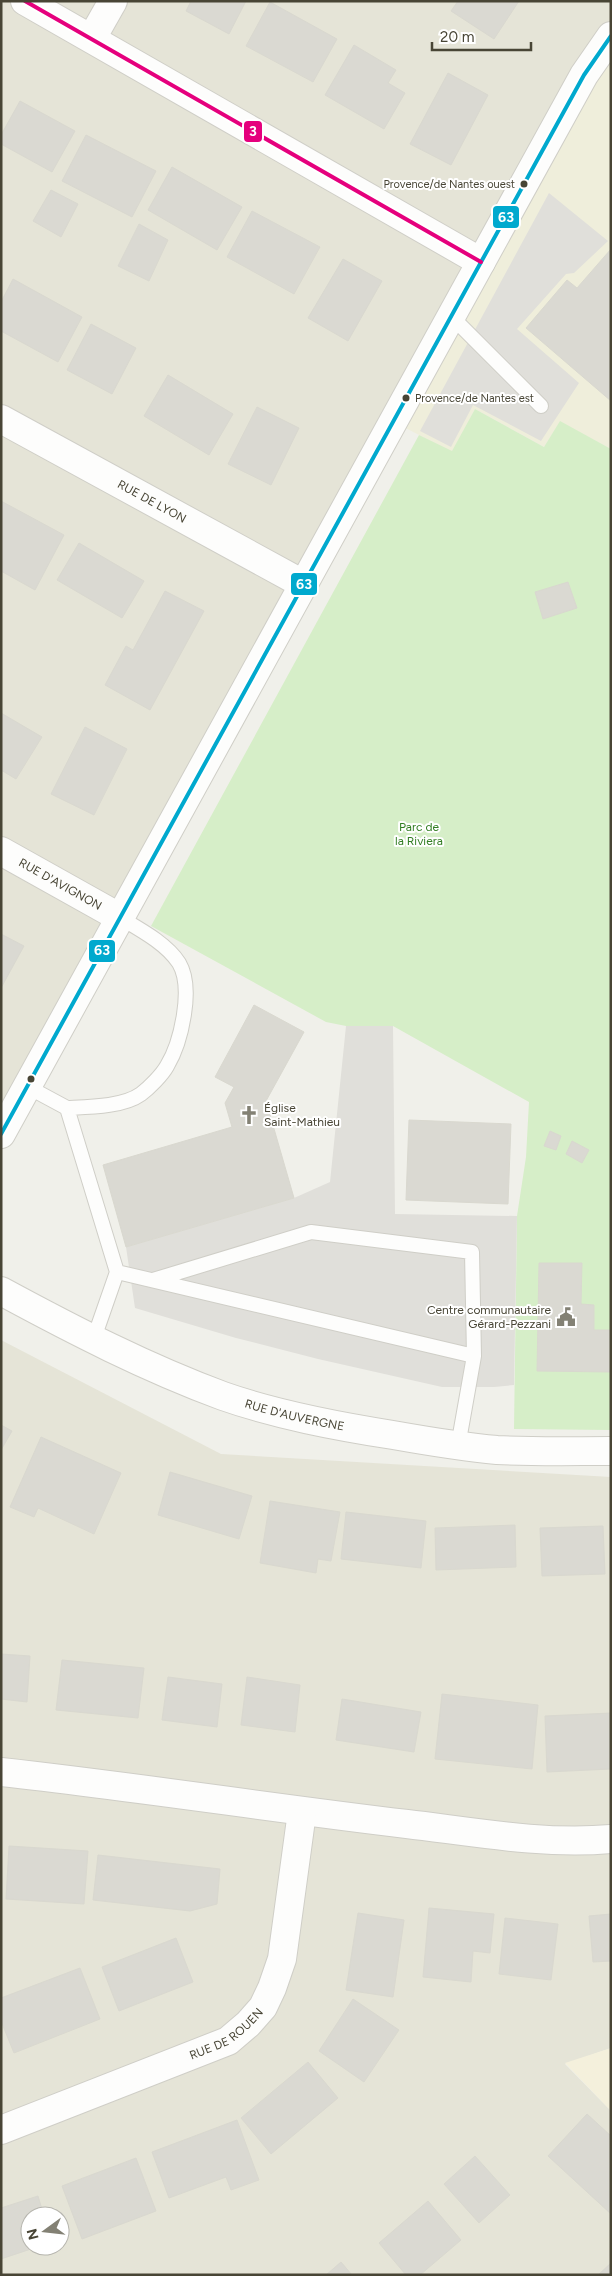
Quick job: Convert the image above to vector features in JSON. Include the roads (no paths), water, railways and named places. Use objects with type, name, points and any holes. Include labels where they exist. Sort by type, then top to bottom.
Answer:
[{"type":"street","points":[[25,1],[481,262]]},
{"type":"street","points":[[92,38],[113,1]]},
{"type":"street","points":[[1,1134],[584,75],[611,36]]},
{"type":"street","name":"RUE DE LYON","points":[[1,419],[303,584]]},
{"type":"street","name":"RUE D'AVIGNON","points":[[1,851],[119,918]]},
{"type":"street","name":"RUE D'AUVERGNE","points":[[1,1291],[149,1365],[225,1396],[341,1427],[458,1446],[499,1450],[611,1451]]},
{"type":"street","points":[[1,1772],[302,1812],[519,1837],[560,1840],[611,1839]]},
{"type":"street","name":"RUE DE ROUEN","points":[[1,2130],[228,2041],[248,2024],[263,2007],[282,1959],[302,1812]]},
{"type":"lane","points":[[451,316],[541,406]]},
{"type":"lane","points":[[28,1087],[66,1108],[107,1106],[140,1094],[166,1067],[180,1034],[187,996],[179,964],[154,938],[119,918]]},
{"type":"lane","points":[[66,1108],[117,1272],[94,1338]]},
{"type":"lane","points":[[153,1280],[311,1232],[472,1252],[474,1356],[458,1446]]},
{"type":"lane","points":[[117,1272],[474,1356]]},
{"type":"place","name":"Provence/de Nantes ouest","points":[[524,184]]},
{"type":"place","name":"Provence/de Nantes est","points":[[406,398]]},
{"type":"place","name":"Église Saint-Mathieu","points":[[249,1115]]},
{"type":"place","name":"Centre communautaire Gérard-Pezzani","points":[[566,1317]]},
{"type":"park label","name":"Parc de la Riviera","points":[[419,834]]}]
